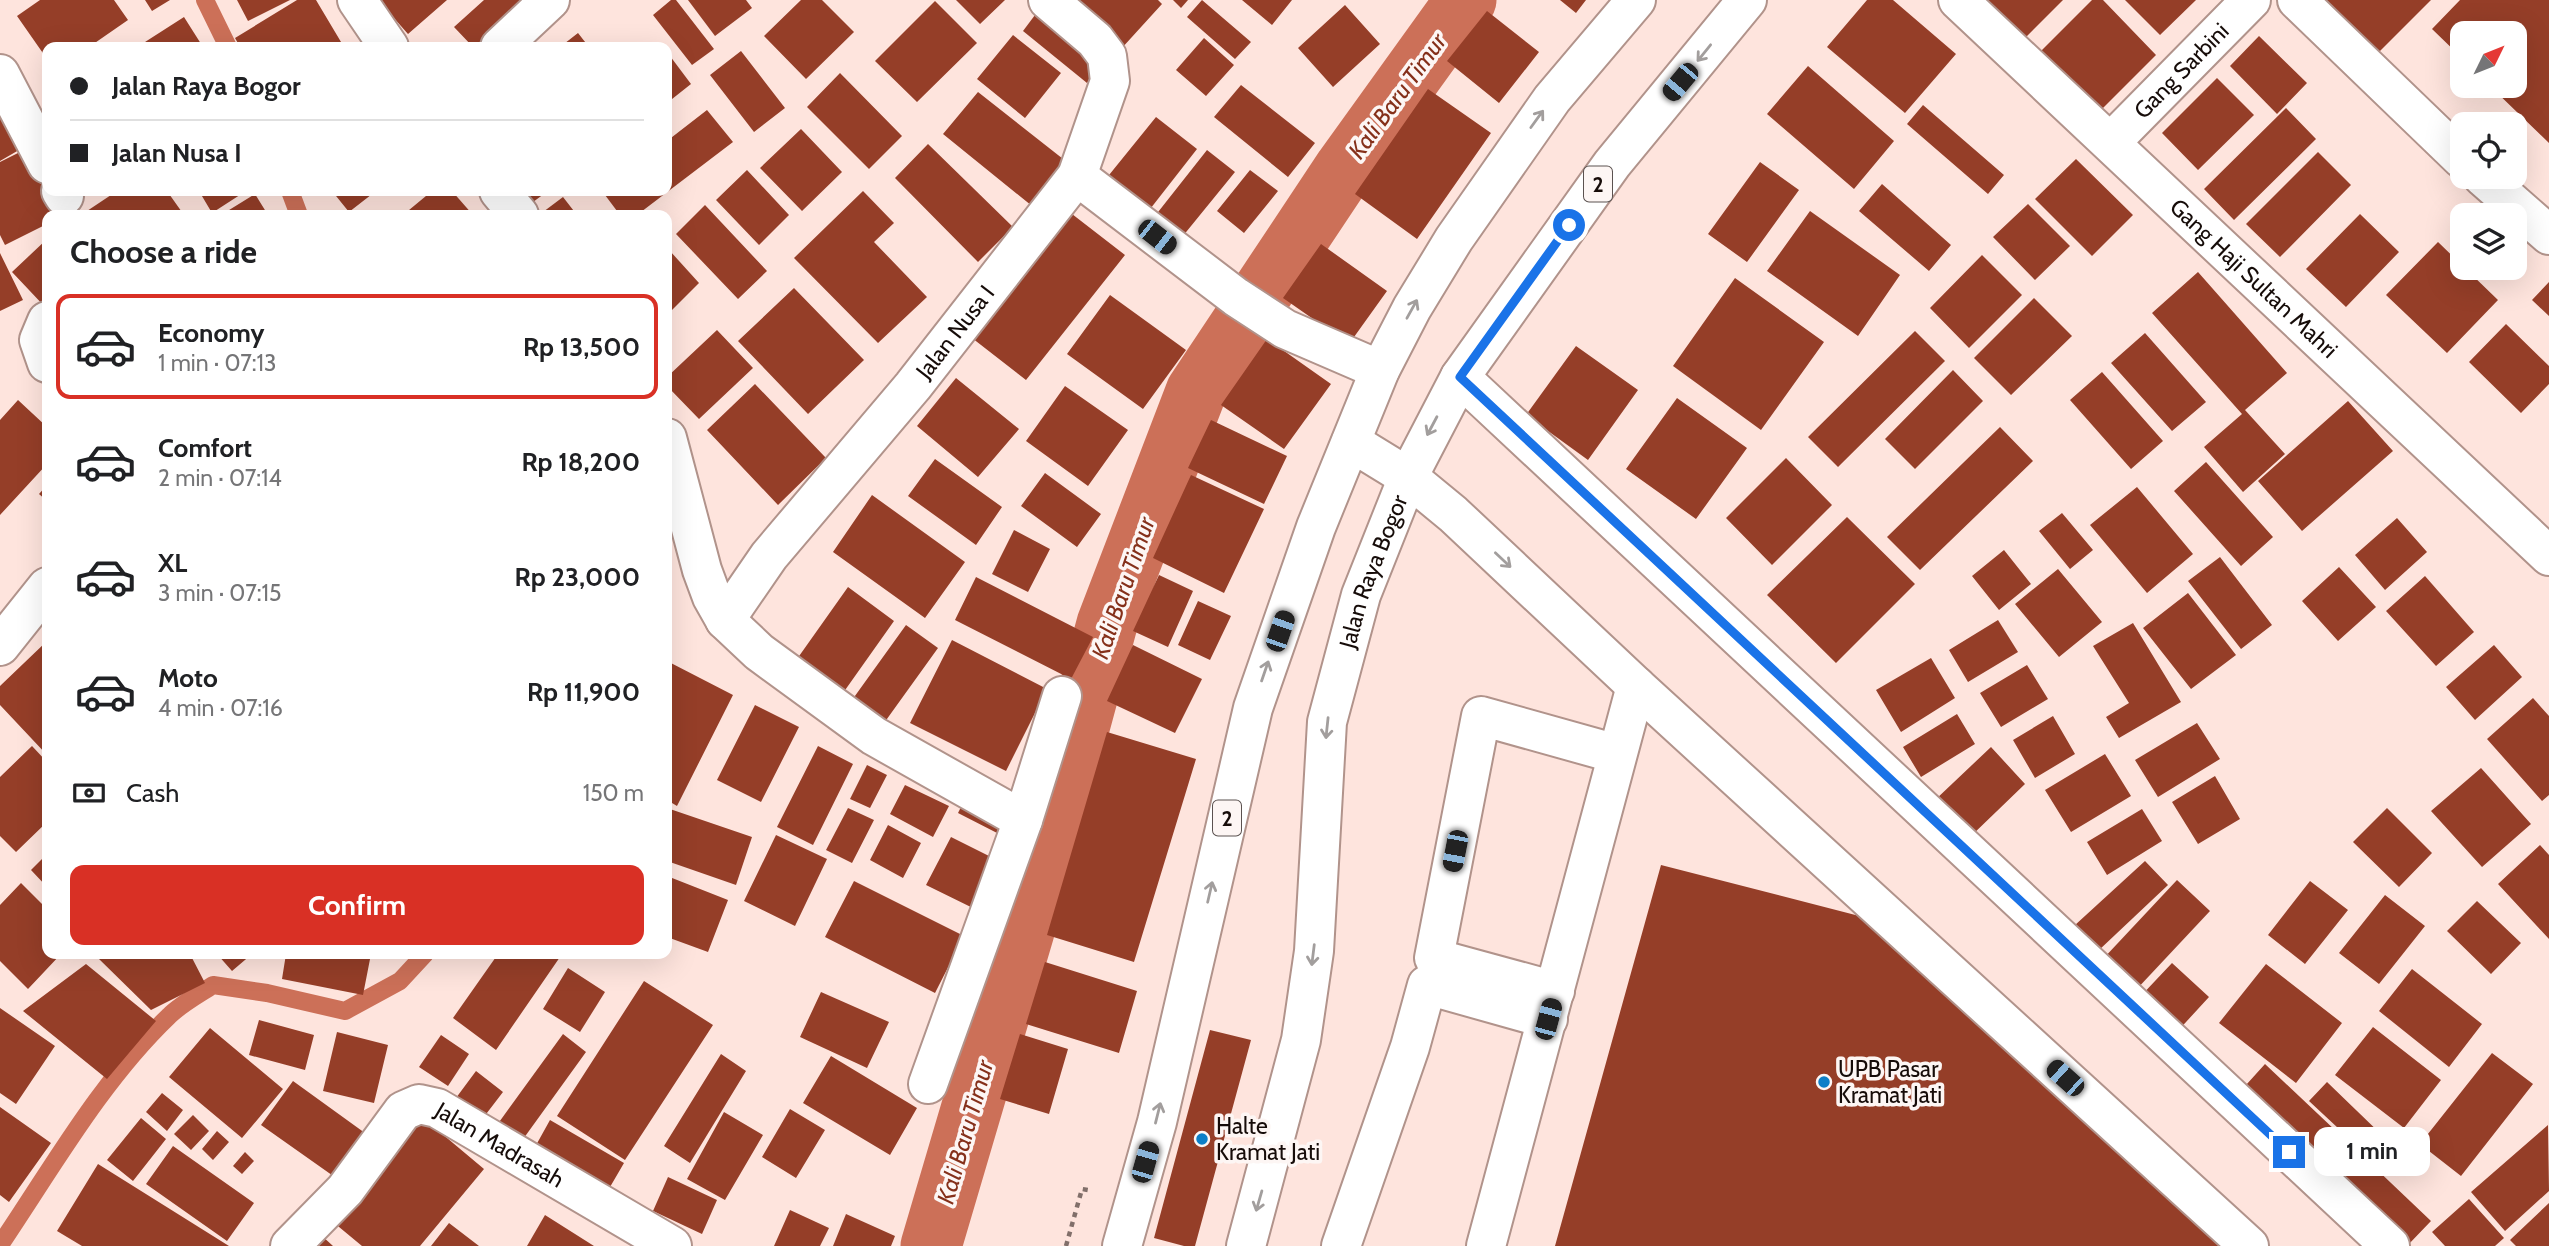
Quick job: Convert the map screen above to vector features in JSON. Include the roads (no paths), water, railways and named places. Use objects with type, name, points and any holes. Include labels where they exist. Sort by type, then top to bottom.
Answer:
[{"type":"main road","points":[[357,0],[386,42]]},
{"type":"main road","points":[[505,42],[550,0]]},
{"type":"main road","name":"Jalan Nusa I","points":[[725,620],[769,556],[913,386],[1077,176],[1110,81],[1109,66],[1107,56],[1096,40],[1048,0]]},
{"type":"main road","name":"2","points":[[1122,1246],[1157,1122],[1253,708],[1316,527],[1380,370],[1412,308],[1495,177],[1552,99],[1636,0]]},
{"type":"main road","name":"Jalan Raya Bogor","points":[[1246,1246],[1301,1040],[1311,976],[1327,722],[1361,595],[1408,477],[1460,377],[1612,164],[1747,0]]},
{"type":"main road","name":"Gang Haji Sultan Mahri","points":[[1958,0],[2549,556]]},
{"type":"main road","name":"Gang Sarbini","points":[[2111,142],[2251,0]]},
{"type":"main road","points":[[2297,0],[2450,147]]},
{"type":"main road","points":[[0,74],[42,155]]},
{"type":"main road","points":[[1077,176],[1236,297],[1285,329],[1380,370]]},
{"type":"main road","points":[[2497,189],[2549,235]]},
{"type":"main road","points":[[503,196],[515,210]]},
{"type":"main road","points":[[1460,377],[2390,1246]]},
{"type":"main road","points":[[1351,442],[1408,477],[1453,513],[1636,686],[2249,1246]]},
{"type":"main road","points":[[672,457],[702,570],[712,597],[725,620],[759,652],[874,736],[1023,820]]},
{"type":"main road","points":[[0,646],[42,593]]},
{"type":"main road","points":[[1486,1246],[1636,686]]},
{"type":"main road","points":[[928,1084],[1023,820],[1062,696]]},
{"type":"main road","points":[[1552,1005],[1434,958],[1480,716],[1617,754]]},
{"type":"main road","points":[[1341,1246],[1410,1047],[1427,985],[1552,1005]]},
{"type":"main road","name":"Jalan Madrasah","points":[[290,1246],[345,1189],[403,1111],[419,1104],[437,1108],[672,1246]]},
{"type":"waterway","points":[[205,0],[226,42]]},
{"type":"waterway","name":"Kali Baru Timur","points":[[931,1246],[1024,931],[1107,624],[1196,392],[1345,168],[1466,0]]},
{"type":"waterway","points":[[292,196],[297,210]]},
{"type":"waterway","points":[[0,1245],[58,1156],[121,1068],[144,1041],[184,1004],[213,985],[267,993],[345,1011],[400,981],[420,959]]},
{"type":"place","name":"UPB Pasar Kramat Jati","points":[[1824,1082]]},
{"type":"place","name":"Halte Kramat Jati","points":[[1202,1139]]}]
